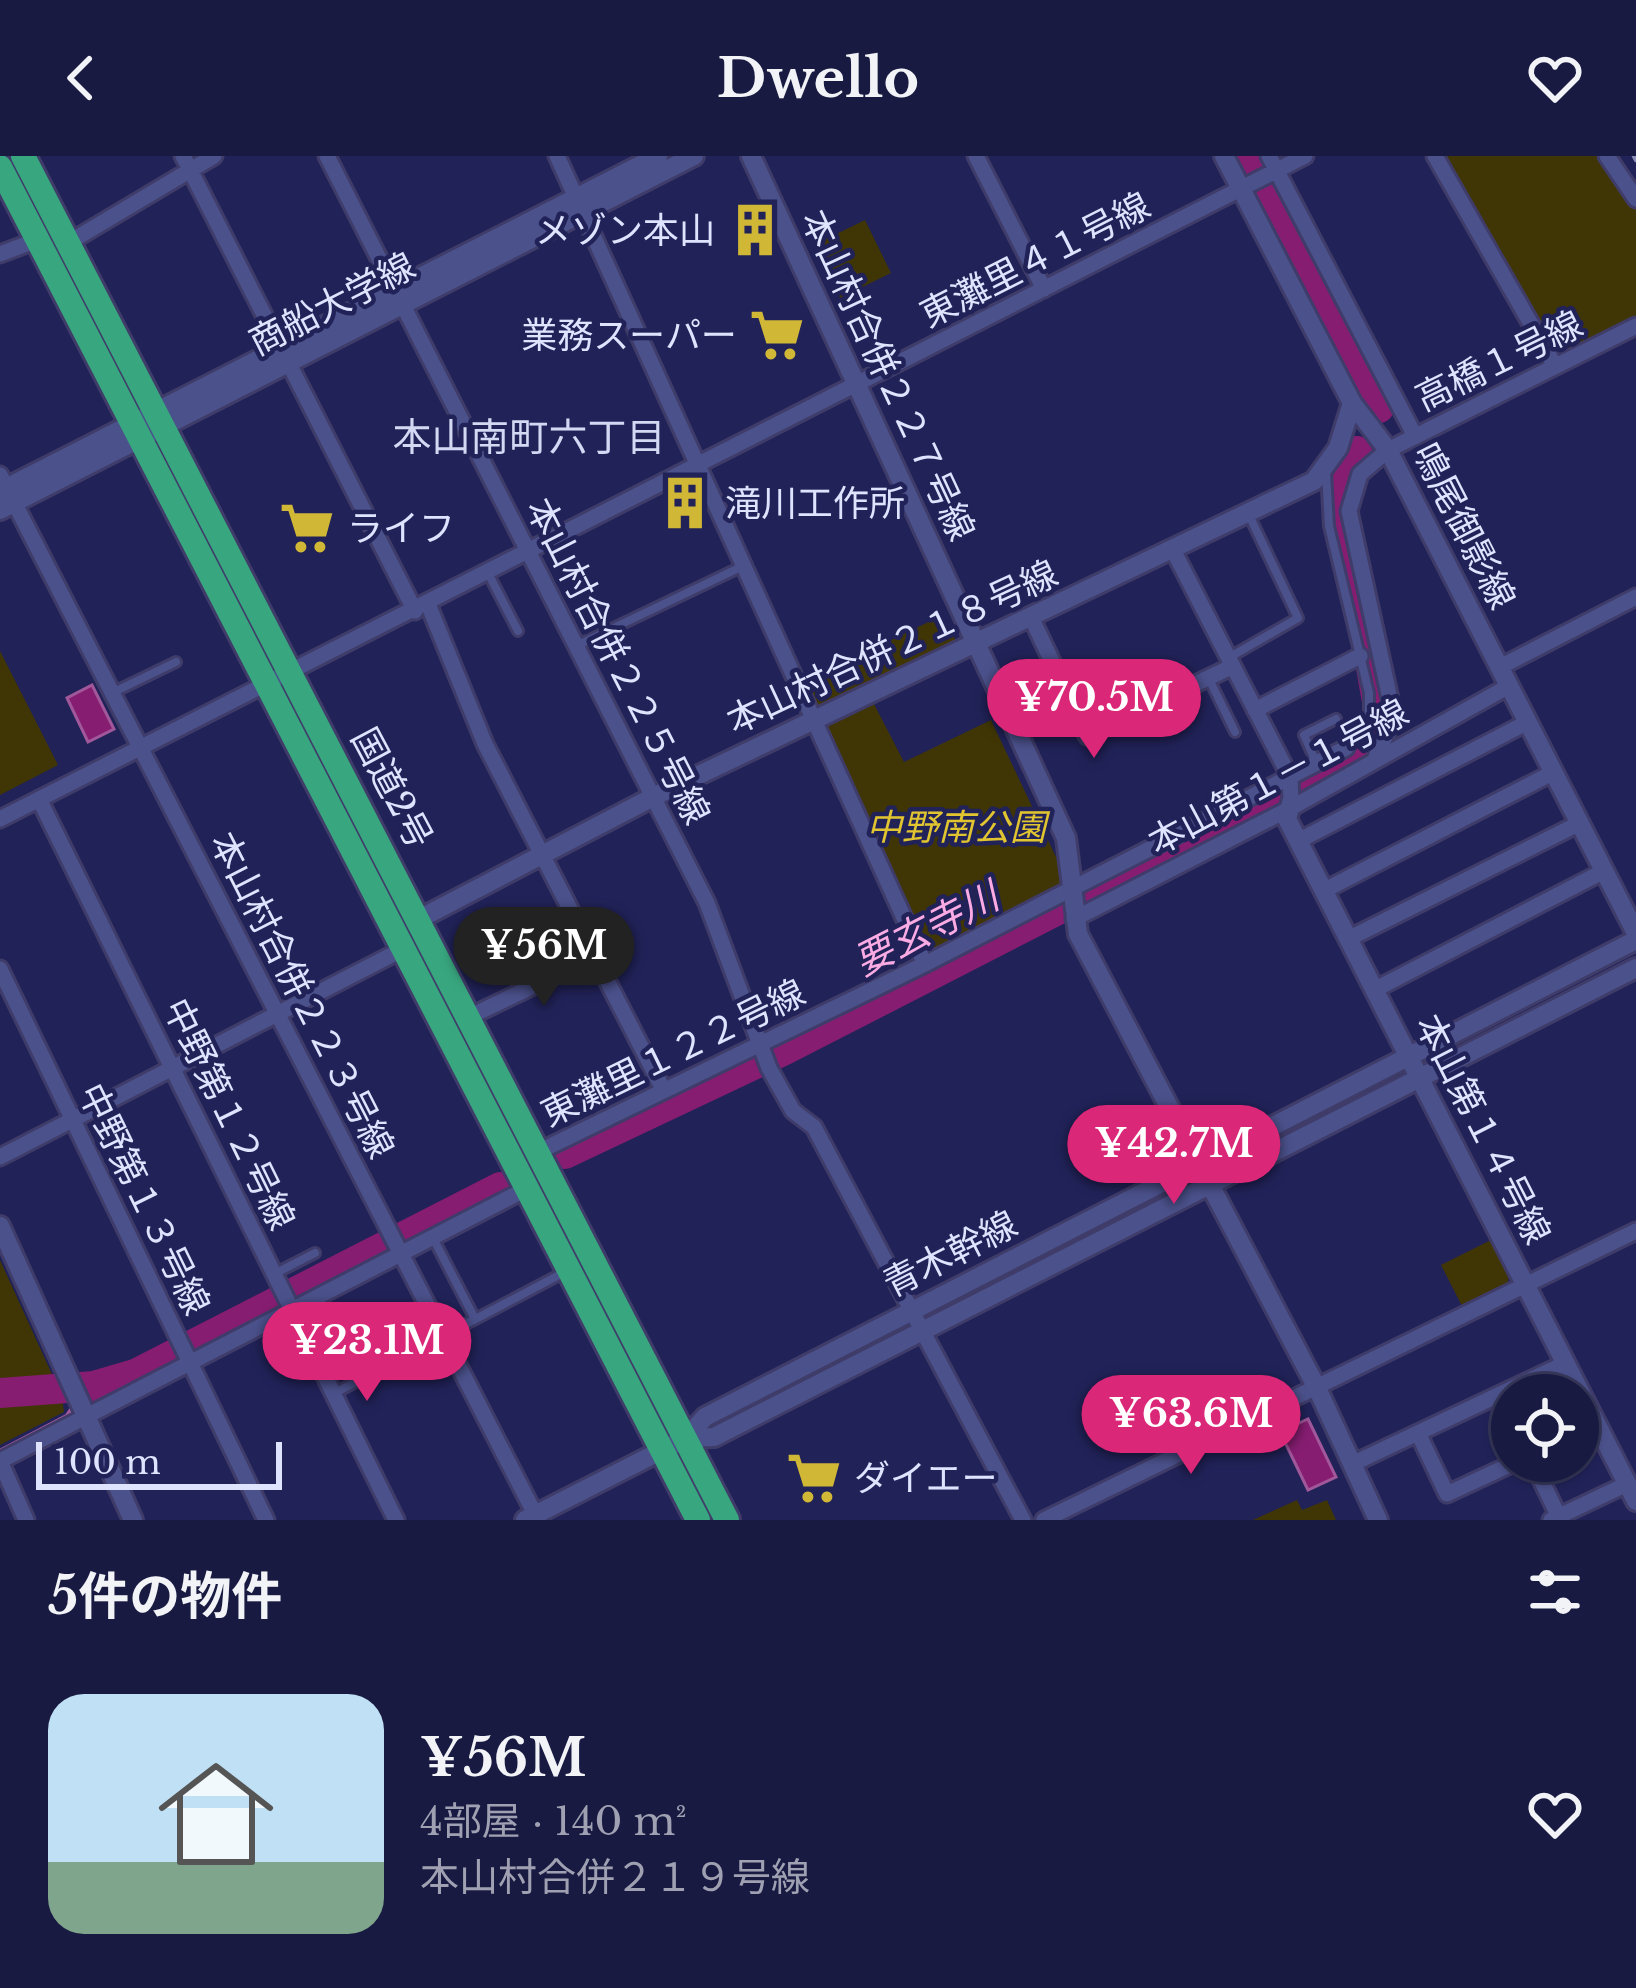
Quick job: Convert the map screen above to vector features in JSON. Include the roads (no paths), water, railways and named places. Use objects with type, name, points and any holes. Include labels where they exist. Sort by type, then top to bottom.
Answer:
[{"type":"highway","name":"国道2号","points":[[22,156],[68,244],[149,426],[278,675],[405,948],[698,1520]]},
{"type":"highway","name":"国道2号","points":[[0,167],[37,239],[149,426]]},
{"type":"highway","name":"国道2号","points":[[278,675],[421,918],[728,1520]]},
{"type":"street","points":[[68,244],[186,163],[214,156]]},
{"type":"street","name":"本山村合併２２５号線","points":[[327,156],[707,903],[763,1056],[794,1111],[814,1127],[1024,1520]]},
{"type":"street","points":[[557,156],[925,964]]},
{"type":"street","name":"商船大学線","points":[[580,205],[658,156]]},
{"type":"street","name":"商船大学線","points":[[4,493],[149,426],[580,205],[694,156]]},
{"type":"street","name":"本山村合併２２７号線","points":[[751,156],[1066,838],[1074,918]]},
{"type":"street","points":[[976,156],[1044,289]]},
{"type":"street","name":"鳴尾御影線","points":[[1224,156],[1263,174],[1415,436]]},
{"type":"street","name":"東灘里４１号線","points":[[0,819],[1305,156]]},
{"type":"street","points":[[1435,156],[1555,366]]},
{"type":"street","points":[[1607,156],[1636,199]]},
{"type":"street","points":[[186,163],[422,608],[485,744],[663,1089]]},
{"type":"street","name":"鳴尾御影線","points":[[1263,174],[1352,403],[1388,449],[1636,937]]},
{"type":"street","points":[[0,254],[37,239]]},
{"type":"street","name":"高橋１号線","points":[[1388,449],[1636,326]]},
{"type":"street","points":[[1326,470],[1352,403]]},
{"type":"street","points":[[1376,757],[1394,717],[1349,511],[1360,474],[1388,449]]},
{"type":"street","name":"本山村合併２１８号線","points":[[421,918],[655,796],[1173,550],[1326,470]]},
{"type":"street","name":"本山村合併２２３号線","points":[[4,493],[113,693],[533,1518]]},
{"type":"street","points":[[1173,550],[1290,780],[1290,806]]},
{"type":"street","points":[[1500,667],[1636,597]]},
{"type":"street","points":[[1031,617],[1087,736],[1208,678],[1231,662]]},
{"type":"street","points":[[1255,710],[1360,656]]},
{"type":"street","name":"本山第１－１号線","points":[[1074,918],[1509,686]]},
{"type":"street","points":[[1298,841],[1528,722]]},
{"type":"street","name":"東灘里１２２号線","points":[[540,1151],[663,1089],[763,1056],[925,964],[1346,748]]},
{"type":"street","points":[[1323,891],[1554,772]]},
{"type":"street","name":"中野第１２号線","points":[[39,799],[396,1520]]},
{"type":"street","name":"本山第１４号線","points":[[1290,806],[1287,819],[1632,1493]]},
{"type":"street","points":[[1348,938],[1580,824]]},
{"type":"street","points":[[1374,990],[1604,871]]},
{"type":"street","points":[[1074,918],[1205,1184],[1317,1388],[1378,1520]]},
{"type":"street","name":"青木幹線","points":[[686,1438],[705,1417],[1636,937]]},
{"type":"street","points":[[0,1157],[405,948]]},
{"type":"street","points":[[471,1016],[596,956]]},
{"type":"street","name":"青木幹線","points":[[533,1518],[686,1438],[714,1437],[1636,968]]},
{"type":"street","name":"中野第１３号線","points":[[0,969],[266,1520]]},
{"type":"street","points":[[26,1520],[0,1461],[528,1188]]},
{"type":"street","points":[[0,1226],[133,1520]]},
{"type":"street","points":[[1044,1520],[1636,1231]]},
{"type":"street","points":[[1352,1464],[1566,1363]]},
{"type":"street","points":[[1418,1433],[1448,1494],[1491,1474]]},
{"type":"street","points":[[1541,1482],[1557,1519],[1632,1493]]},
{"type":"lane","points":[[1326,470],[1329,526],[1360,656],[1369,723]]},
{"type":"lane","points":[[1231,662],[1298,619],[1248,513]]},
{"type":"lane","points":[[577,645],[745,565]]},
{"type":"lane","points":[[489,574],[518,632]]},
{"type":"lane","points":[[113,693],[176,662]]},
{"type":"lane","points":[[1208,678],[1235,732]]},
{"type":"lane","points":[[1317,763],[1304,735],[1336,718]]},
{"type":"lane","points":[[433,1238],[475,1319]]},
{"type":"lane","points":[[276,1281],[315,1253]]},
{"type":"lane","points":[[333,1394],[570,1270]]},
{"type":"waterway","name":"要玄寺川","points":[[1252,156],[1379,408]]},
{"type":"waterway","name":"要玄寺川","points":[[565,1154],[785,1050],[1362,754],[1381,724],[1340,493],[1357,451]]},
{"type":"waterway","name":"要玄寺川","points":[[0,1393],[94,1386],[135,1374],[500,1187]]},
{"type":"waterway","points":[[0,1451],[67,1416],[75,1404]]},
{"type":"railway","points":[[1634,156],[1636,160]]},
{"type":"place","name":"メゾン本山","points":[[755,230]]},
{"type":"place","name":"業務スーパー","points":[[777,335]]},
{"type":"place","name":"滝川工作所","points":[[685,503]]},
{"type":"place","name":"ライフ","points":[[307,528]]},
{"type":"place","name":"ダイエー","points":[[814,1478]]},
{"type":"district","name":"本山南町六丁目","points":[[529,437]]},
{"type":"park label","name":"中野南公園","points":[[956,827]]}]
